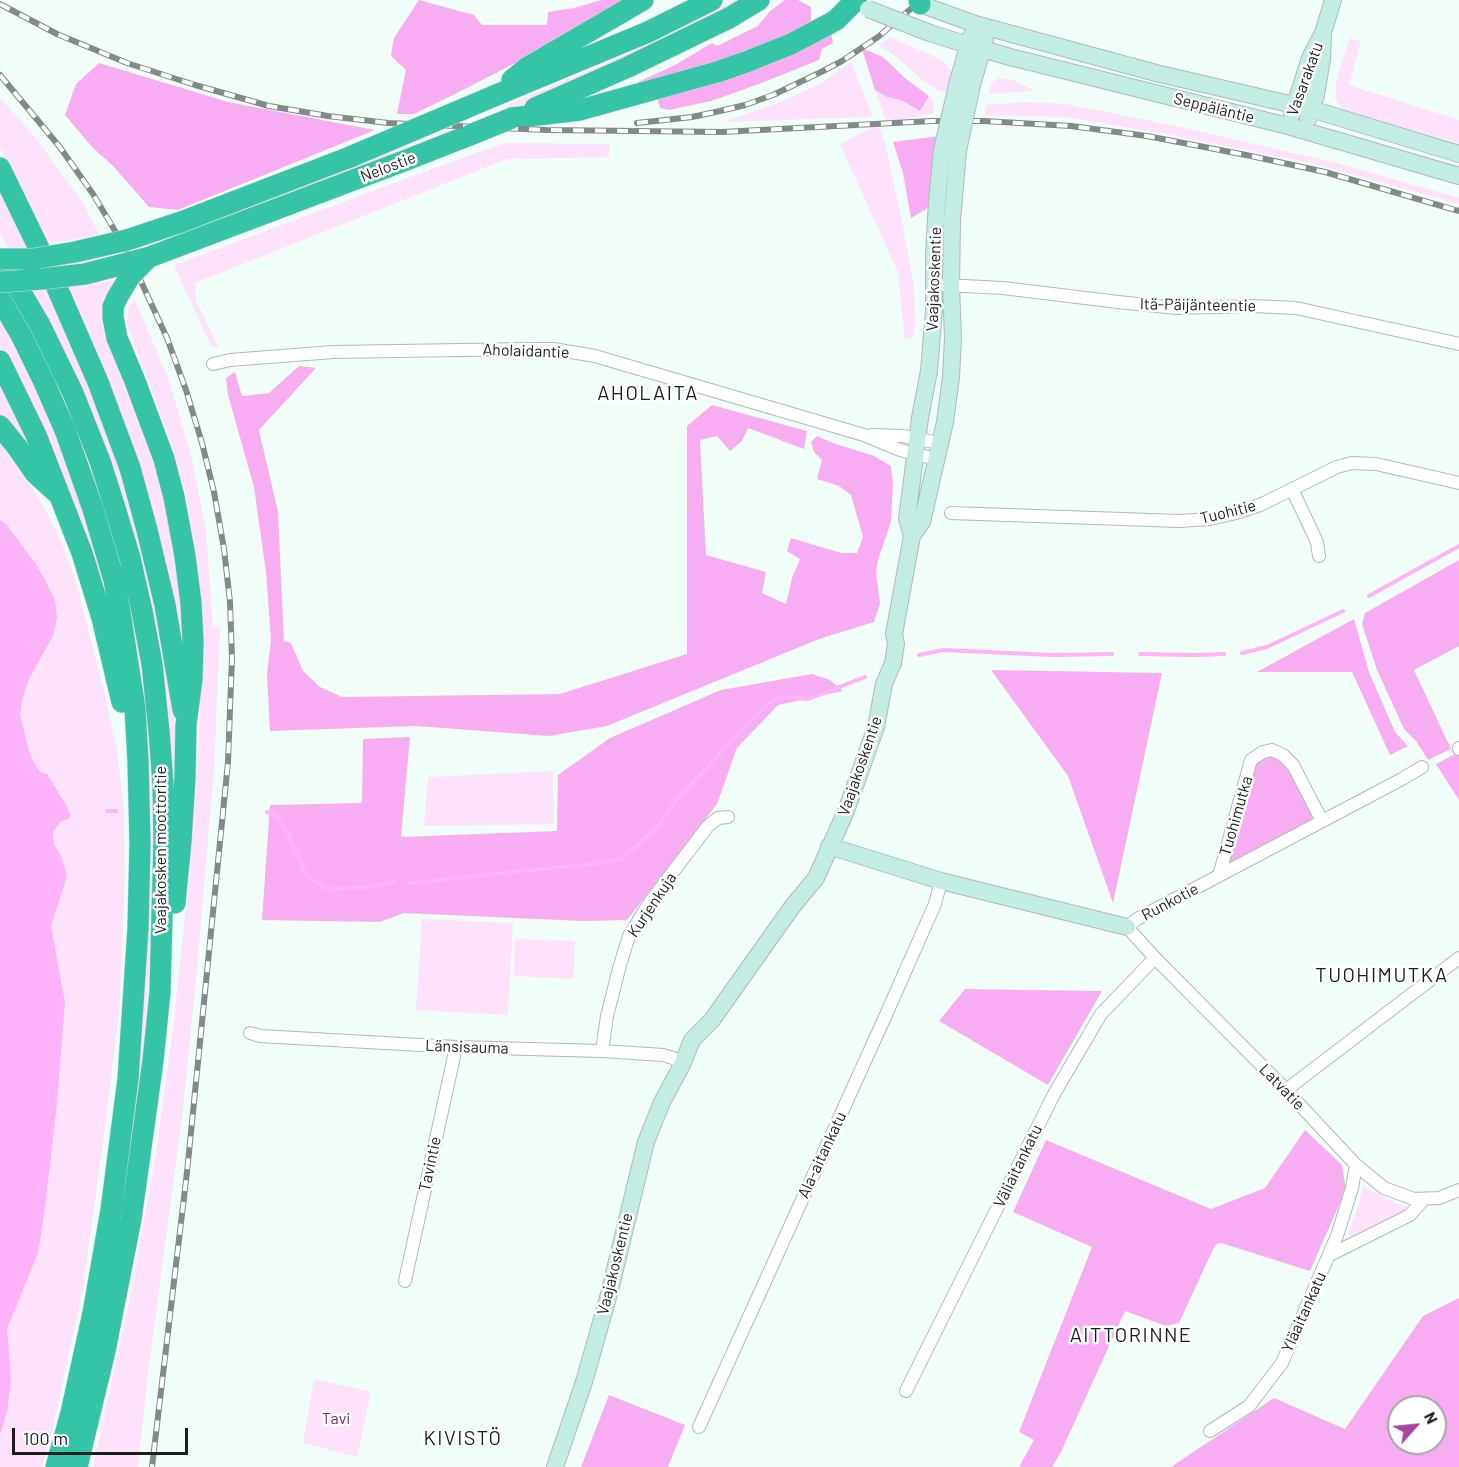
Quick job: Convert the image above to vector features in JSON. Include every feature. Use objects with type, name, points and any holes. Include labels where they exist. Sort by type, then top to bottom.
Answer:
[{"type":"highway","points":[[494,96],[509,81],[528,68],[643,0]]},
{"type":"highway","name":"Nelostie","points":[[0,258],[33,258],[75,252],[127,240],[181,222],[350,157],[648,32],[712,0]]},
{"type":"highway","name":"Nelostie","points":[[0,282],[85,274],[147,258],[193,241],[512,118],[628,67],[729,18],[759,0]]},
{"type":"highway","points":[[512,118],[580,110],[717,72],[782,47],[829,24],[836,20],[853,1]]},
{"type":"highway","points":[[0,168],[48,267],[93,371],[130,468],[165,605],[186,725]]},
{"type":"highway","name":"Vaajakosken moottoritie","points":[[0,258],[40,325],[73,393],[116,508],[130,558],[152,664],[164,784],[160,992],[153,1061],[131,1219],[105,1351],[77,1467]]},
{"type":"highway","points":[[147,258],[130,276],[113,307],[112,317],[117,338],[164,459],[174,497],[185,556],[193,641],[192,679],[186,725],[180,852],[173,918],[160,992]]},
{"type":"highway","name":"Vaajakosken moottoritie","points":[[0,299],[21,335],[65,430],[114,580],[135,709],[138,760],[140,852],[138,928],[128,1079],[111,1210],[93,1313],[71,1413],[56,1467]]},
{"type":"highway","points":[[0,362],[36,435],[82,553],[102,618],[122,705],[138,760]]},
{"type":"highway","points":[[0,426],[35,473],[60,496]]},
{"type":"main road","name":"Vasarakatu","points":[[1288,126],[1316,95],[1322,59],[1323,33],[1333,0]]},
{"type":"main road","name":"Seppäläntie","points":[[853,1],[930,33],[975,47],[1288,126],[1459,176]]},
{"type":"main road","name":"Seppäläntie","points":[[917,1],[982,26],[1156,73],[1303,107],[1459,154]]},
{"type":"main road","name":"Vaajakoskentie","points":[[555,1467],[584,1382],[609,1294],[646,1142],[662,1102],[682,1065],[702,1046],[712,1020],[792,907],[806,872],[830,846],[846,811],[876,727],[884,684],[894,663],[896,644],[894,634],[912,537],[922,522],[945,422],[953,338],[942,285],[937,201],[965,83],[982,26]]},
{"type":"main road","name":"Vasarakatu","points":[[1303,107],[1305,131]]},
{"type":"main road","name":"Vaajakoskentie","points":[[912,537],[907,519],[929,371],[934,310],[942,285]]},
{"type":"main road","name":"Runkotie","points":[[830,846],[941,882],[1127,927]]},
{"type":"street","name":"Itä-Päijänteentie","points":[[942,285],[1003,288],[1176,308],[1253,306],[1296,308],[1459,344]]},
{"type":"street","name":"Aholaidantie","points":[[213,364],[230,360],[333,352],[552,350],[595,356],[864,435],[903,436],[916,447],[938,451]]},
{"type":"street","name":"Tuohitie","points":[[951,513],[1179,521],[1210,519],[1260,505],[1337,467],[1352,463],[1376,464],[1459,483]]},
{"type":"street","points":[[1292,489],[1317,542],[1319,556]]},
{"type":"street","name":"Tuohimutka","points":[[1219,876],[1251,760],[1263,752],[1272,750],[1283,755],[1293,765],[1322,821]]},
{"type":"street","name":"Runkotie","points":[[1127,927],[1137,919],[1422,767]]},
{"type":"street","name":"Kurjenkuja","points":[[602,1051],[608,1016],[629,936],[650,902],[708,826],[718,818],[728,817]]},
{"type":"street","name":"Ala-aitankatu","points":[[699,1427],[885,1017],[934,904],[941,882]]},
{"type":"street","name":"Latvatie","points":[[1127,927],[1356,1165],[1384,1188],[1414,1199],[1439,1198],[1459,1190]]},
{"type":"street","name":"Väliaitankatu","points":[[906,1391],[1054,1094],[1101,1014],[1155,958]]},
{"type":"street","points":[[1286,1090],[1459,958]]},
{"type":"street","name":"Länsisauma","points":[[250,1033],[260,1036],[456,1047],[663,1054],[682,1065]]},
{"type":"street","name":"Tavintie","points":[[405,1281],[456,1047]]},
{"type":"street","name":"Yläaitankatu","points":[[1210,1431],[1249,1406],[1282,1363],[1337,1236],[1352,1188],[1356,1165]]},
{"type":"street","points":[[1328,1256],[1410,1215],[1424,1199]]},
{"type":"green space","points":[[735,0],[745,0],[576,82],[508,110],[506,106],[622,56]]},
{"type":"green space","points":[[890,37],[940,59],[946,64],[952,73],[947,93],[935,89],[889,51],[879,46]]},
{"type":"green space","points":[[1350,38],[1361,41],[1349,85],[1459,120],[1459,143],[1345,111],[1340,107],[1335,98],[1337,78]]},
{"type":"green space","points":[[851,62],[873,117],[723,122],[778,103],[821,83]]},
{"type":"green space","points":[[999,78],[1012,80],[1035,91],[989,94],[991,83]]},
{"type":"green space","points":[[875,90],[887,97],[903,101],[920,111],[929,96],[934,103],[933,113],[887,123]]},
{"type":"green space","points":[[0,98],[32,133],[83,203],[100,236],[47,243],[0,149]]},
{"type":"green space","points":[[1028,102],[1065,104],[1092,109],[1333,162],[1459,198],[1459,204],[1312,163],[1165,134],[1066,117],[985,115],[987,105]]},
{"type":"green space","points":[[879,124],[901,216],[914,287],[915,329],[912,338],[905,339],[898,272],[840,144]]},
{"type":"green space","points":[[505,143],[610,144],[609,157],[507,159],[195,283],[196,301],[219,348],[211,346],[174,265]]},
{"type":"green space","points":[[397,150],[398,155],[195,234],[191,228]]},
{"type":"green space","points":[[0,183],[92,385],[142,531],[173,695],[177,754],[177,840],[170,734],[158,637],[139,556],[106,448],[49,321],[0,234]]},
{"type":"green space","points":[[118,280],[111,294],[167,495],[187,635],[181,663],[63,288]]},
{"type":"green space","points":[[13,295],[65,397],[89,458],[121,559],[145,676],[154,784],[153,908],[149,908],[151,841],[149,784],[140,676],[9,296]]},
{"type":"green space","points":[[134,298],[169,380],[192,459],[206,530],[213,627],[220,627],[214,770],[196,979],[182,1118],[148,1373],[138,1467],[93,1467],[131,1292],[155,1159],[173,1029],[188,888],[198,758],[202,644],[197,569],[186,494],[165,428],[127,324],[128,308]]},
{"type":"green space","points":[[0,318],[55,432],[85,514],[111,615],[15,378],[0,348]]},
{"type":"green space","points":[[0,375],[42,468],[0,418]]},
{"type":"green space","points":[[0,443],[38,497],[57,532],[69,561],[103,687],[117,750],[124,811],[125,880],[119,1014],[105,1128],[83,1289],[52,1432],[42,1467],[0,1467],[0,928],[61,855],[54,844],[53,832],[60,822],[52,811],[0,711]]},
{"type":"green space","points":[[553,771],[554,824],[424,826],[428,777]]},
{"type":"green space","points":[[422,919],[513,923],[508,1015],[416,1010]]},
{"type":"green space","points":[[148,932],[152,932],[141,1080],[121,1221],[92,1352]]},
{"type":"green space","points":[[515,939],[575,941],[573,979],[514,976]]},
{"type":"green space","points":[[1363,1186],[1409,1209],[1355,1238],[1350,1236],[1349,1231]]},
{"type":"green space","name":"Tavi","points":[[314,1379],[371,1392],[357,1457],[303,1443]]},
{"type":"shaded area","points":[[419,0],[474,15],[482,25],[547,25],[548,12],[574,8],[601,0],[625,0],[568,36],[453,95],[414,114],[397,114],[406,70],[391,56],[392,48],[394,38]]},
{"type":"shaded area","points":[[785,0],[798,0],[811,7],[811,25],[716,63],[641,85],[638,82],[675,65],[712,43],[717,46],[758,26],[770,11]]},
{"type":"shaded area","points":[[831,33],[833,43],[822,49],[819,60],[711,101],[669,110],[660,108],[657,97]]},
{"type":"shaded area","points":[[862,49],[883,57],[906,79],[929,96],[920,111],[903,101],[887,97],[875,90]]},
{"type":"shaded area","points":[[99,63],[228,102],[375,130],[178,210],[149,207],[65,115],[76,84]]},
{"type":"shaded area","points":[[939,136],[930,207],[911,218],[903,173],[893,142]]},
{"type":"shaded area","points":[[299,366],[316,368],[259,430],[278,512],[284,641],[291,643],[303,671],[320,687],[342,697],[560,694],[687,654],[687,426],[712,405],[807,431],[804,449],[748,428],[742,441],[730,451],[717,436],[700,440],[706,555],[766,572],[762,593],[786,604],[792,578],[800,559],[787,551],[791,538],[841,553],[857,553],[863,537],[851,495],[839,486],[817,479],[822,460],[814,452],[811,442],[817,436],[874,456],[891,466],[893,484],[891,522],[878,560],[876,573],[880,603],[874,622],[819,639],[607,726],[549,736],[416,726],[270,731],[267,674],[271,640],[266,572],[254,487],[228,395],[226,378],[235,372],[242,396],[269,393]]},
{"type":"shaded area","points":[[0,520],[6,524],[35,563],[55,600],[57,618],[53,636],[29,679],[20,715],[30,755],[40,772],[47,774],[66,805],[70,818],[60,822],[53,832],[54,844],[61,856],[67,876],[51,926],[65,1002],[57,1103],[38,1253],[7,1329],[11,1379],[7,1412],[0,1435]]},
{"type":"shaded area","points":[[1459,560],[1459,646],[1414,670],[1451,749],[1428,760],[1416,741],[1404,729],[1377,670],[1362,624],[1365,613]]},
{"type":"shaded area","points":[[1354,619],[1369,672],[1395,732],[1408,746],[1390,755],[1352,672],[1257,672]]},
{"type":"shaded area","points":[[991,670],[1162,673],[1113,903],[1068,776]]},
{"type":"shaded area","points":[[812,674],[830,680],[843,691],[778,705],[737,748],[717,804],[627,920],[583,921],[404,913],[380,922],[262,920],[270,805],[362,803],[363,739],[410,737],[401,837],[557,831],[558,775],[610,738],[721,690]]},
{"type":"shaded area","points":[[1459,752],[1459,800],[1436,764]]},
{"type":"shaded area","points":[[1272,756],[1281,761],[1293,778],[1313,816],[1310,822],[1237,862],[1230,861],[1228,856],[1257,763]]},
{"type":"shaded area","points":[[965,989],[1102,991],[1048,1085],[939,1021]]},
{"type":"shaded area","points":[[1305,1130],[1342,1165],[1346,1189],[1310,1271],[1221,1243],[1215,1245],[1179,1323],[1166,1326],[1125,1311],[1052,1467],[1019,1467],[1034,1440],[1019,1432],[1092,1247],[1013,1212],[1046,1140],[1211,1209],[1265,1188]]},
{"type":"shaded area","points":[[1459,1298],[1459,1467],[1171,1467],[1274,1398],[1345,1429],[1423,1316]]},
{"type":"shaded area","points":[[609,1395],[685,1425],[668,1467],[581,1467]]},
{"type":"waterway","points":[[1369,596],[1459,546]]},
{"type":"waterway","points":[[1242,653],[1267,647],[1343,611]]},
{"type":"waterway","points":[[919,655],[943,650],[1052,655],[1112,654]]},
{"type":"waterway","points":[[1140,654],[1224,654]]},
{"type":"waterway","points":[[410,883],[609,862],[623,858],[656,828],[679,797],[763,708],[775,699],[783,697],[808,699],[865,677]]},
{"type":"waterway","points":[[107,811],[116,811]]},
{"type":"waterway","points":[[267,812],[278,818],[286,830],[306,874],[325,889],[372,887],[395,881]]},
{"type":"railway","points":[[637,123],[692,117],[745,105],[773,95],[842,61],[878,37],[921,0]]},
{"type":"railway","points":[[0,4],[57,34],[127,63],[269,106],[328,116],[388,123],[547,130],[722,132],[932,121],[984,121],[1071,126],[1147,136],[1325,172],[1459,211]]},
{"type":"railway","points":[[0,75],[59,146],[93,194],[127,251],[167,338],[186,390],[214,492],[230,602],[232,658],[228,762],[187,1172],[152,1467]]},
{"type":"district","name":"AHOLAITA","points":[[648,393]]},
{"type":"district","name":"TUOHIMUTKA","points":[[1382,975]]},
{"type":"district","name":"AITTORINNE","points":[[1131,1335]]},
{"type":"district","name":"KIVISTÖ","points":[[463,1438]]}]
